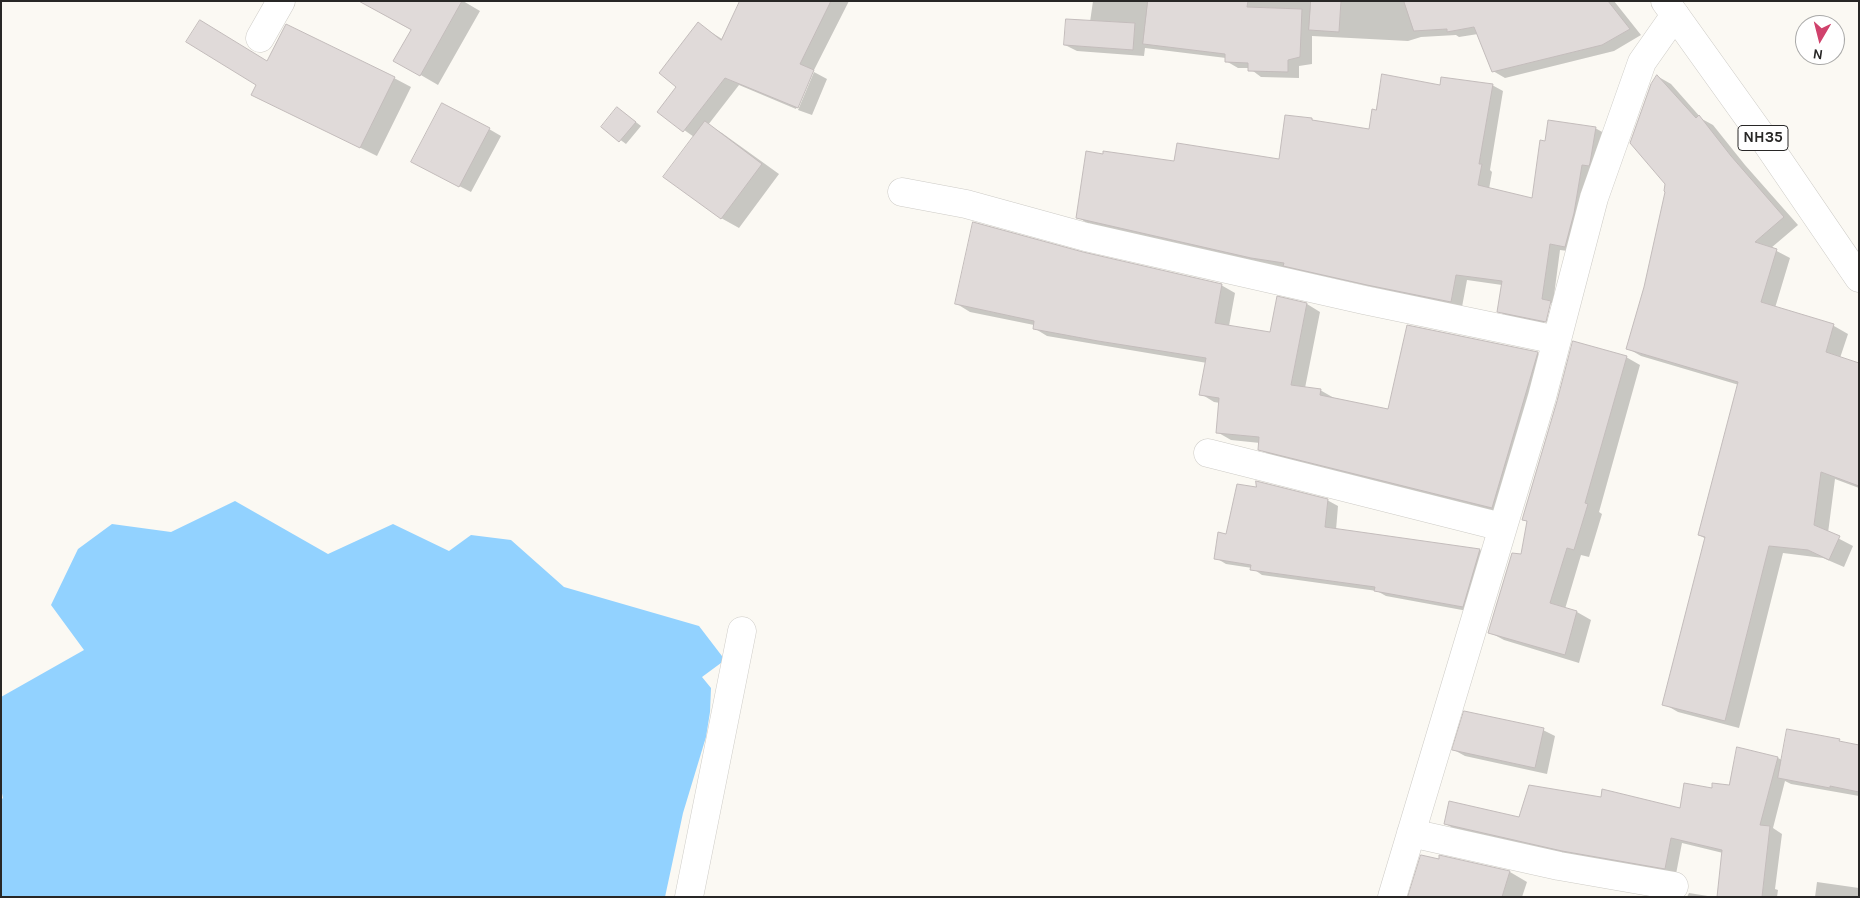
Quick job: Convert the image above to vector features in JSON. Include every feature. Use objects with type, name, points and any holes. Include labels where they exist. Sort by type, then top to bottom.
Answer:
[{"type":"main road","points":[[260,38],[281,1]]},
{"type":"main road","points":[[1392,897],[1542,397],[1594,198],[1642,62],[1670,8]]},
{"type":"main road","name":"NH35","points":[[1670,8],[1766,142],[1859,278]]},
{"type":"main road","points":[[902,192],[966,204],[1095,239],[1374,302],[1557,340]]},
{"type":"main road","points":[[1208,453],[1502,527]]},
{"type":"main road","points":[[689,897],[742,631]]},
{"type":"main road","points":[[1411,833],[1558,866],[1674,886]]},
{"type":"water","points":[[235,501],[328,554],[393,524],[449,551],[471,535],[511,540],[564,587],[699,626],[725,660],[702,677],[711,688],[706,737],[683,813],[665,897],[1,897],[1,800],[3,798],[1,789],[1,697],[84,650],[51,605],[78,549],[112,524],[171,532]]},
{"type":"building","points":[[359,1],[462,1],[420,76],[393,61],[411,30]]},
{"type":"building","points":[[740,1],[831,1],[800,64],[814,70],[798,108],[725,78],[683,132],[657,112],[676,87],[659,73],[698,22],[721,40]]},
{"type":"building","points":[[1148,1],[1248,1],[1247,7],[1302,9],[1300,57],[1288,60],[1288,72],[1248,71],[1248,63],[1225,62],[1225,54],[1143,44]]},
{"type":"building","points":[[1311,1],[1341,1],[1339,32],[1309,30]]},
{"type":"building","points":[[1404,1],[1608,1],[1630,29],[1602,45],[1492,72],[1474,27],[1447,32],[1447,29],[1414,31]]},
{"type":"building","points":[[1066,19],[1135,23],[1133,50],[1064,45]]},
{"type":"building","points":[[200,20],[267,61],[286,24],[395,77],[360,148],[251,95],[256,85],[186,42]]},
{"type":"building","points":[[1382,74],[1440,85],[1441,77],[1493,84],[1479,164],[1482,164],[1478,185],[1532,198],[1540,140],[1545,141],[1548,120],[1596,127],[1589,166],[1582,165],[1574,213],[1565,247],[1550,244],[1542,299],[1551,301],[1546,322],[1497,312],[1502,281],[1456,275],[1451,302],[1367,285],[1283,266],[1284,263],[1251,258],[1076,218],[1086,151],[1103,154],[1103,151],[1174,161],[1177,143],[1279,159],[1285,115],[1369,129],[1372,109],[1376,110]]},
{"type":"building","points":[[1657,75],[1696,118],[1699,115],[1731,156],[1784,217],[1755,242],[1777,249],[1761,302],[1834,324],[1826,352],[1859,363],[1859,486],[1821,472],[1814,525],[1840,536],[1829,560],[1808,550],[1769,546],[1725,721],[1662,705],[1705,537],[1698,535],[1738,382],[1626,349],[1644,287],[1665,192],[1665,184],[1630,143],[1651,84]]},
{"type":"building","points":[[442,103],[490,128],[459,187],[411,162]]},
{"type":"building","points":[[617,107],[636,122],[619,142],[601,127]]},
{"type":"building","points":[[705,121],[762,164],[721,219],[663,177]]},
{"type":"building","points":[[973,222],[1083,252],[1222,284],[1215,323],[1270,332],[1277,296],[1307,303],[1291,385],[1321,389],[1320,395],[1388,409],[1407,325],[1538,352],[1492,508],[1258,450],[1259,437],[1216,433],[1219,398],[1199,395],[1206,358],[1033,329],[1034,321],[955,304]]},
{"type":"building","points":[[1573,341],[1627,356],[1585,503],[1588,504],[1574,550],[1567,548],[1550,603],[1577,611],[1565,655],[1488,633],[1512,553],[1521,554],[1527,521],[1522,520]]},
{"type":"building","points":[[1256,481],[1328,499],[1325,527],[1480,549],[1463,607],[1374,591],[1375,587],[1250,570],[1251,565],[1214,559],[1218,532],[1226,534],[1237,484],[1256,487]]},
{"type":"building","points":[[1464,711],[1544,728],[1535,768],[1452,750]]},
{"type":"building","points":[[1787,729],[1840,739],[1839,741],[1859,745],[1859,792],[1778,778]]},
{"type":"building","points":[[1737,747],[1778,757],[1760,825],[1770,826],[1762,897],[1717,897],[1722,850],[1671,838],[1665,869],[1562,851],[1444,824],[1449,801],[1519,817],[1529,785],[1601,797],[1602,789],[1680,808],[1684,783],[1712,788],[1712,783],[1729,785]]},
{"type":"building","points":[[1421,855],[1439,859],[1439,855],[1510,871],[1502,897],[1408,897]]}]
